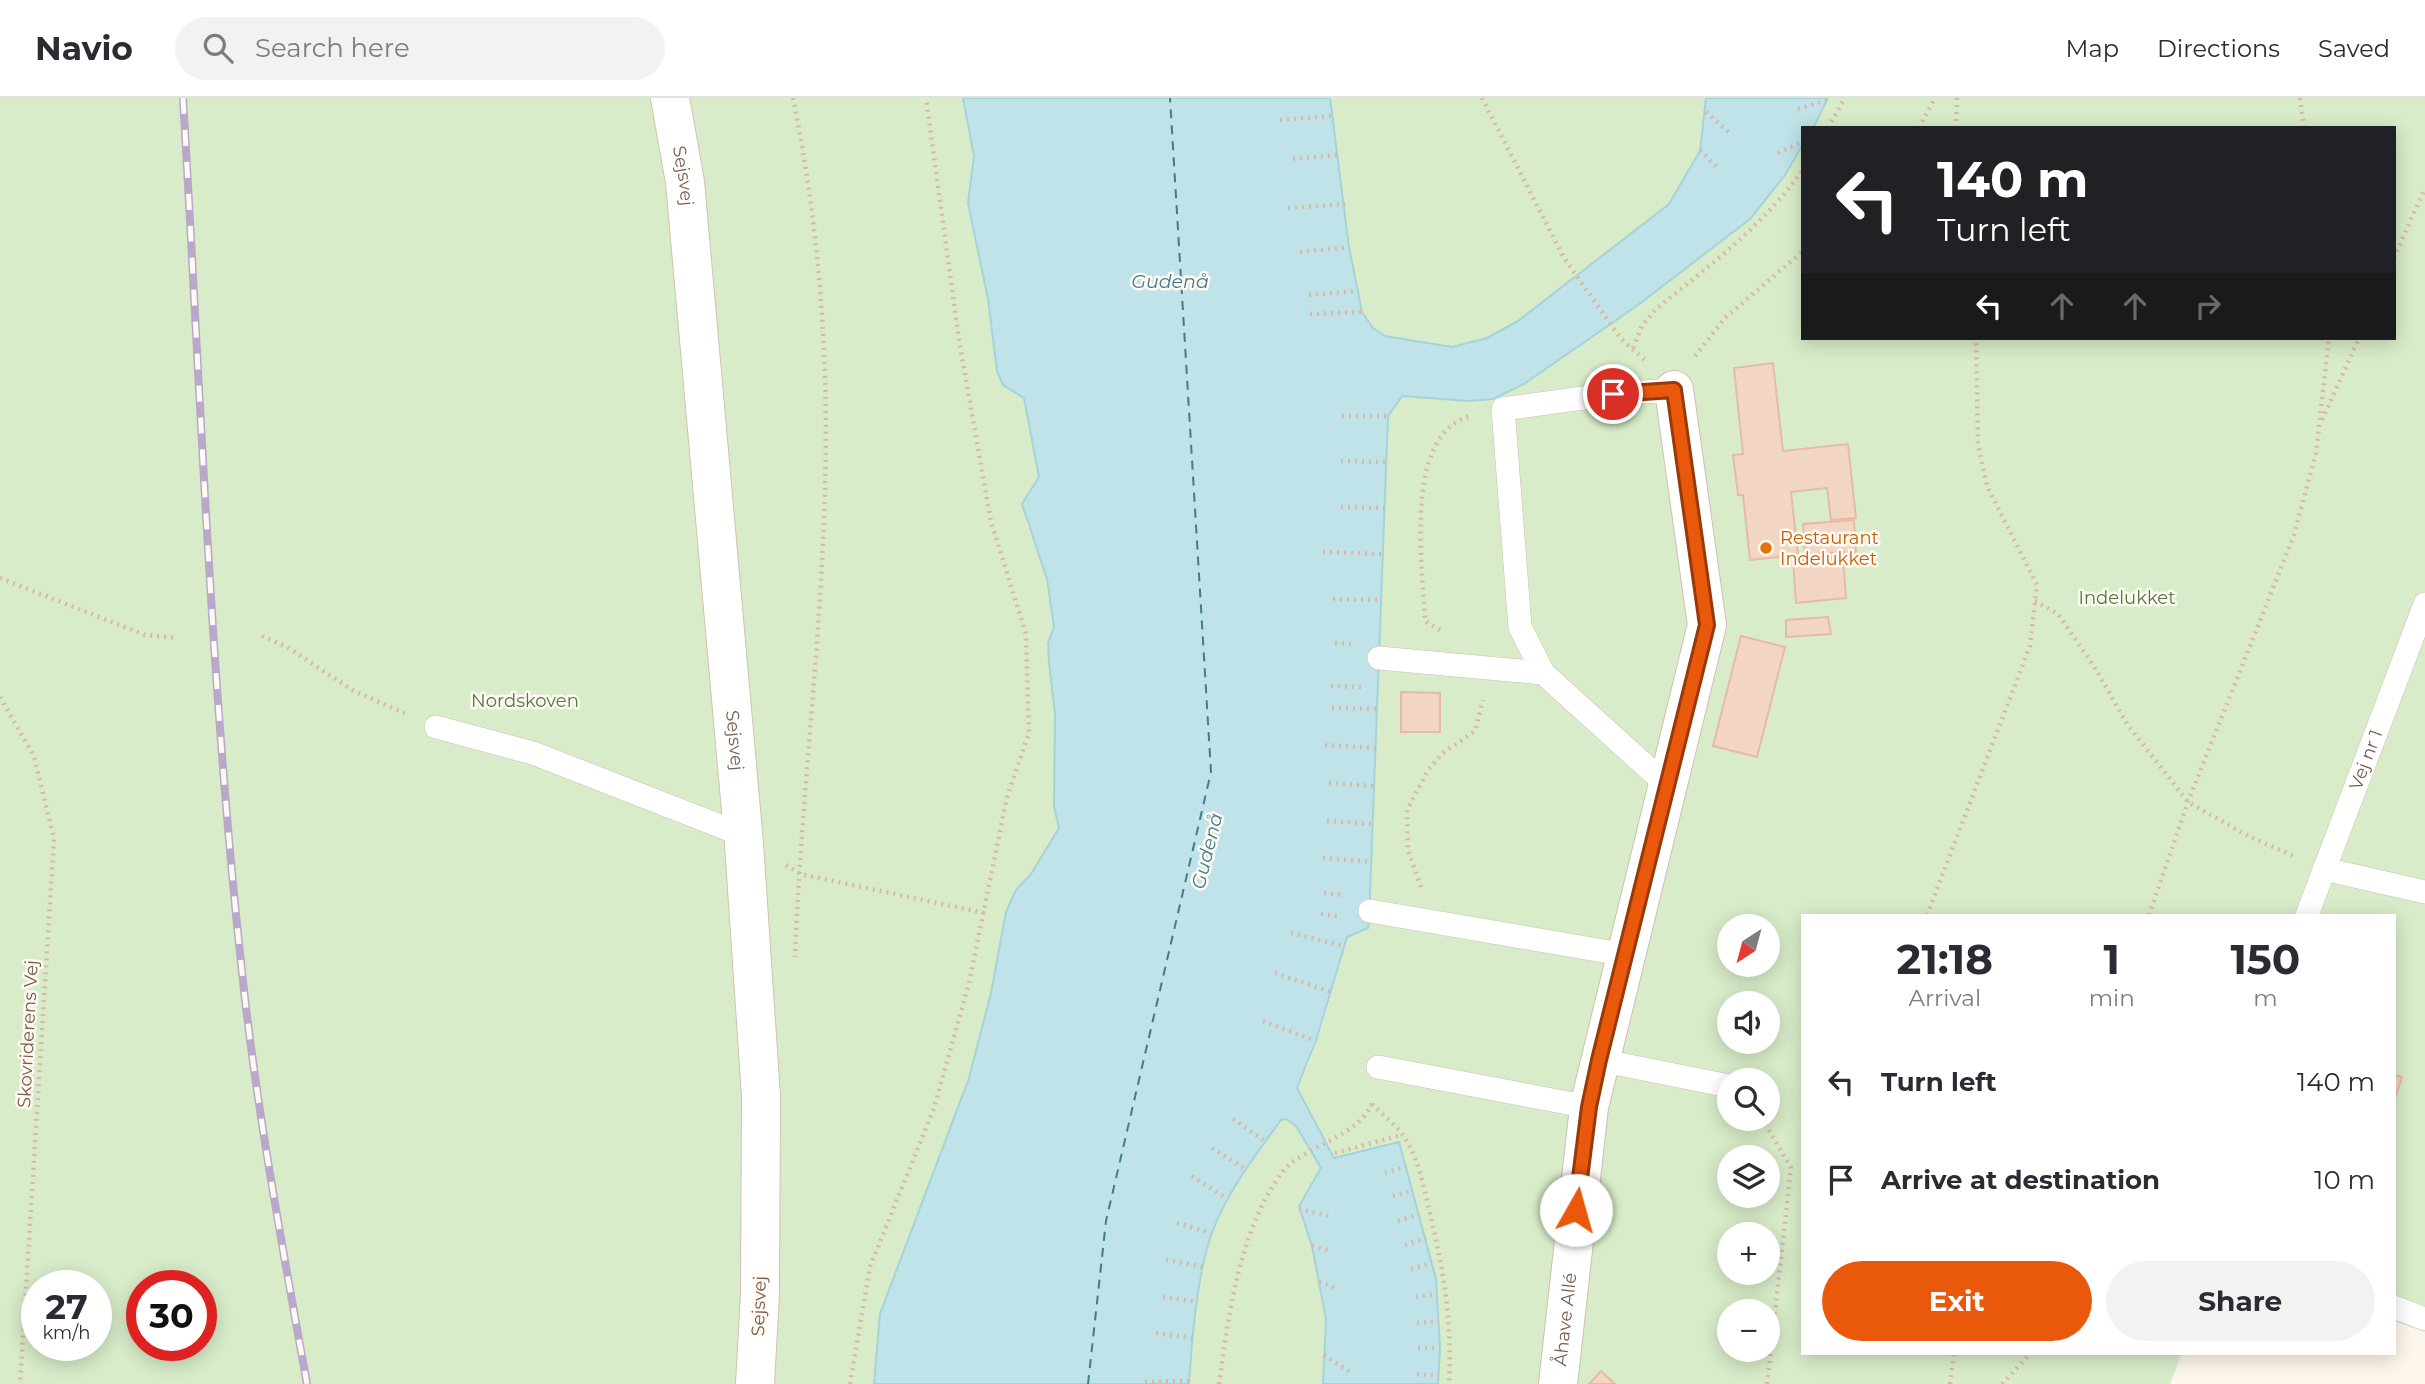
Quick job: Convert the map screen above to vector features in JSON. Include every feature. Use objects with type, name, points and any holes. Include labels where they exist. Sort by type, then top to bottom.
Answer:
[{"type":"street","name":"Sejsvej","points":[[670,98],[685,182],[743,835],[761,1096],[761,1294],[755,1384]]},
{"type":"street","name":"Åhave Allé","points":[[1558,1384],[1589,1107],[1707,625],[1674,390]]},
{"type":"lane","points":[[1669,787],[1543,673],[1520,627],[1503,409],[1613,394],[1674,390]]},
{"type":"lane","name":"Vej nr 1","points":[[2306,914],[2425,604]]},
{"type":"lane","points":[[1379,658],[1543,673]]},
{"type":"lane","points":[[436,727],[533,753],[743,835]]},
{"type":"lane","points":[[2324,869],[2425,892]]},
{"type":"lane","points":[[1370,911],[1627,955]]},
{"type":"lane","points":[[1599,1060],[1717,1084]]},
{"type":"lane","points":[[1378,1067],[1589,1107]]},
{"type":"lane","points":[[2396,1308],[2425,1319]]},
{"type":"path","points":[[793,98],[804,155],[825,379],[825,487],[795,959]]},
{"type":"path","points":[[850,1384],[870,1267],[934,1108],[969,983],[1007,797],[1030,733],[1026,634],[991,522],[959,340],[926,98]]},
{"type":"path","points":[[1482,98],[1564,258],[1620,339],[1633,348],[1642,326],[1656,309],[1758,224],[1782,200],[1801,172]]},
{"type":"path","points":[[1829,126],[1845,98]]},
{"type":"path","points":[[1920,126],[1935,98]]},
{"type":"path","points":[[1956,126],[1957,98]]},
{"type":"path","points":[[2300,98],[2304,126]]},
{"type":"path","points":[[1798,110],[1827,100]]},
{"type":"path","points":[[1706,112],[1731,134]]},
{"type":"path","points":[[1280,120],[1331,116]]},
{"type":"path","points":[[1778,153],[1801,142]]},
{"type":"path","points":[[1700,150],[1717,167]]},
{"type":"path","points":[[1293,159],[1339,155]]},
{"type":"path","points":[[2396,253],[2425,188]]},
{"type":"path","points":[[1288,208],[1345,204]]},
{"type":"path","points":[[1300,252],[1349,247]]},
{"type":"path","points":[[1674,390],[1725,318],[1801,253]]},
{"type":"path","points":[[1309,295],[1356,291]]},
{"type":"path","points":[[1310,314],[1362,312]]},
{"type":"path","points":[[1927,914],[2030,646],[2035,601],[2036,585],[1987,486],[1978,445],[1976,340]]},
{"type":"path","points":[[2149,914],[2188,802],[2294,535],[2316,453],[2329,340]]},
{"type":"path","points":[[2320,425],[2357,340]]},
{"type":"path","points":[[1453,633],[1425,621],[1421,507],[1430,455],[1460,419],[1503,409]]},
{"type":"path","points":[[1342,416],[1388,416]]},
{"type":"path","points":[[1341,461],[1386,462]]},
{"type":"path","points":[[1340,506],[1384,508]]},
{"type":"path","points":[[1323,552],[1382,554]]},
{"type":"path","points":[[0,578],[145,635],[177,638]]},
{"type":"path","points":[[1334,599],[1381,600]]},
{"type":"path","points":[[2035,601],[2058,614],[2097,671],[2127,724],[2188,802],[2250,837],[2324,869]]},
{"type":"path","points":[[262,636],[287,647],[354,691],[436,727]]},
{"type":"path","points":[[1420,919],[1427,904],[1408,850],[1407,810],[1428,770],[1443,753],[1475,731],[1483,705],[1483,668]]},
{"type":"path","points":[[1332,686],[1366,687]]},
{"type":"path","name":"Skovriderens Vej","points":[[0,697],[34,756],[54,839],[20,1384]]},
{"type":"path","points":[[1332,708],[1377,709]]},
{"type":"path","points":[[1325,745],[1376,748]]},
{"type":"path","points":[[1329,783],[1374,786]]},
{"type":"path","points":[[1327,821],[1373,824]]},
{"type":"path","points":[[743,835],[800,874],[985,913]]},
{"type":"path","points":[[1324,858],[1372,862]]},
{"type":"path","points":[[1291,933],[1344,946]]},
{"type":"path","points":[[1275,973],[1331,992]]},
{"type":"path","points":[[1263,1021],[1316,1041]]},
{"type":"path","points":[[1219,1384],[1228,1321],[1254,1221],[1285,1169],[1348,1129],[1372,1104],[1402,1134],[1416,1161],[1446,1283],[1450,1323],[1449,1384]]},
{"type":"path","points":[[1233,1119],[1265,1141]]},
{"type":"path","points":[[1767,1384],[1790,1168],[1769,1131]]},
{"type":"path","points":[[1335,1153],[1402,1134]]},
{"type":"path","points":[[1212,1148],[1247,1170]]},
{"type":"path","points":[[1385,1173],[1406,1167]]},
{"type":"path","points":[[1192,1176],[1227,1199]]},
{"type":"path","points":[[1393,1196],[1412,1191]]},
{"type":"path","points":[[1299,1209],[1329,1216]]},
{"type":"path","points":[[1398,1221],[1419,1214]]},
{"type":"path","points":[[1177,1223],[1212,1233]]},
{"type":"path","points":[[1405,1245],[1426,1238]]},
{"type":"path","points":[[1312,1246],[1332,1251]]},
{"type":"path","points":[[1166,1260],[1204,1267]]},
{"type":"path","points":[[1411,1269],[1432,1263]]},
{"type":"path","points":[[1319,1282],[1339,1289]]},
{"type":"path","points":[[1416,1297],[1437,1294]]},
{"type":"path","points":[[1163,1297],[1198,1302]]},
{"type":"path","points":[[1417,1323],[1439,1321]]},
{"type":"path","points":[[1156,1333],[1192,1338]]},
{"type":"path","points":[[1418,1348],[1440,1348]]},
{"type":"path","points":[[1324,1355],[1350,1372]]},
{"type":"path","points":[[1950,1384],[1954,1355]]},
{"type":"path","points":[[2002,1384],[2029,1355]]},
{"type":"path","points":[[1417,1374],[1439,1376]]},
{"type":"path","points":[[1145,1382],[1189,1381]]},
{"type":"green space","name":"Nordskoven","points":[[0,98],[963,98],[974,156],[968,203],[988,299],[997,371],[1003,385],[1024,398],[1039,478],[1026,521],[1047,579],[1054,627],[1048,643],[1055,714],[1054,806],[1059,828],[1031,874],[1016,890],[1006,912],[991,993],[969,1078],[880,1314],[874,1384],[0,1384]]},
{"type":"green space","name":"Indelukket","points":[[1330,98],[2425,98],[2425,1332],[2396,1322],[2396,914],[1801,914],[1801,1355],[2181,1355],[2170,1384],[1189,1384],[1197,1298],[1206,1255],[1219,1216],[1239,1179],[1286,1108],[1306,1070],[1347,937],[1368,928],[1388,416],[1391,408],[1385,337],[1366,317],[1356,291]]},
{"type":"water","name":"Gudenå","points":[[963,98],[1330,98],[1349,247],[1362,312],[1373,328],[1385,336],[1452,347],[1487,338],[1518,321],[1669,204],[1700,151],[1706,98],[1828,98],[1814,126],[1801,126],[1801,148],[1785,175],[1750,219],[1638,305],[1524,384],[1493,399],[1469,401],[1402,396],[1388,416],[1368,928],[1347,937],[1316,1041],[1297,1088],[1334,1158],[1399,1142],[1436,1279],[1440,1348],[1438,1384],[1323,1384],[1326,1319],[1312,1246],[1299,1206],[1321,1168],[1296,1126],[1286,1119],[1281,1120],[1243,1173],[1213,1230],[1199,1285],[1189,1384],[874,1384],[880,1314],[969,1078],[991,993],[1006,912],[1016,890],[1031,874],[1059,828],[1054,806],[1055,714],[1048,643],[1054,627],[1047,579],[1022,504],[1039,477],[1024,398],[1003,385],[997,371],[988,299],[968,203],[974,156]]},
{"type":"building","points":[[1773,363],[1783,451],[1848,444],[1856,518],[1831,520],[1827,488],[1791,492],[1798,555],[1750,560],[1743,495],[1738,495],[1733,455],[1743,454],[1734,368]]},
{"type":"building","points":[[1854,520],[1856,552],[1805,554],[1803,524]]},
{"type":"building","points":[[1843,557],[1846,598],[1796,603],[1793,561]]},
{"type":"building","points":[[1828,617],[1831,634],[1786,637],[1786,620]]},
{"type":"building","points":[[1741,636],[1785,647],[1757,757],[1713,746]]},
{"type":"building","points":[[1401,692],[1440,693],[1440,732],[1401,732]]},
{"type":"building","points":[[2396,1076],[2402,1077],[2396,1096]]},
{"type":"building","points":[[1601,1371],[1615,1384],[1589,1384]]},
{"type":"ferry route","points":[[1088,1384],[1106,1221],[1211,772],[1170,98]]},
{"type":"railway","points":[[183,98],[215,662],[233,887],[258,1096],[307,1384]]},
{"type":"place","name":"Restaurant Indelukket","points":[[1766,548]]},
{"type":"route","points":[[1576,1210],[1589,1107],[1599,1060],[1669,787],[1707,625],[1674,390],[1613,394]]}]
